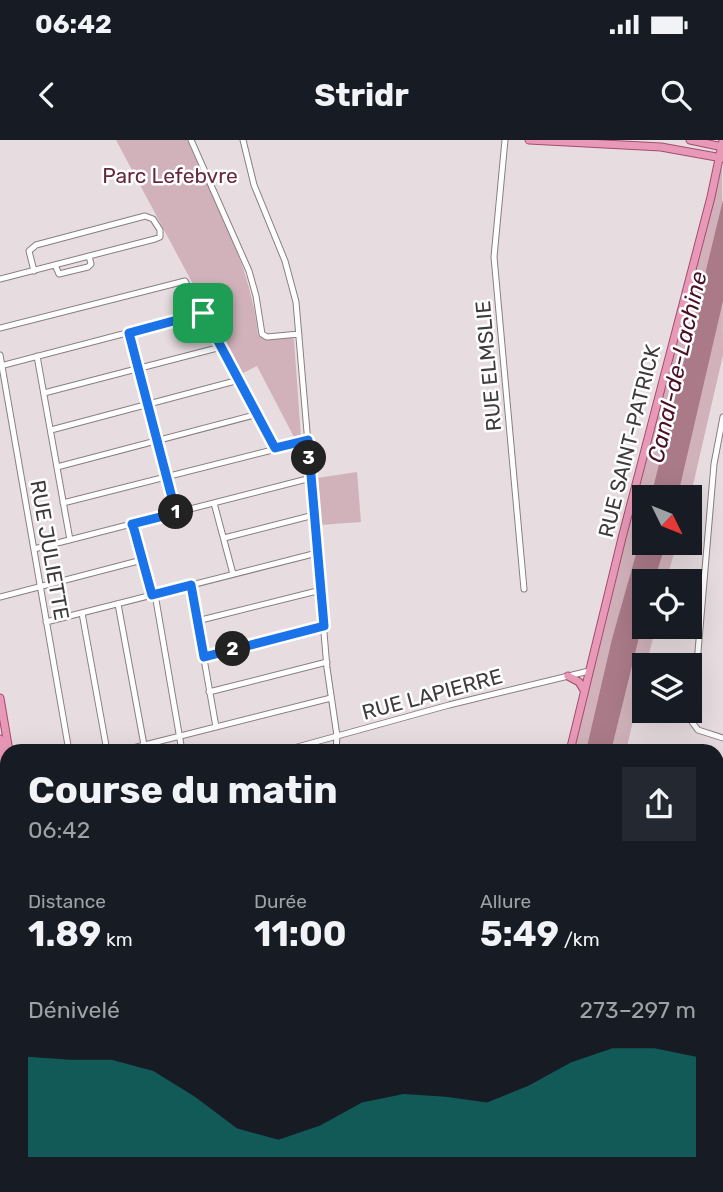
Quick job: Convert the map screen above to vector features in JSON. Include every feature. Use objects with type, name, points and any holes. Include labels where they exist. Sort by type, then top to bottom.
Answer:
[{"type":"main road","points":[[529,140],[582,145],[647,143],[722,160]]},
{"type":"main road","points":[[591,140],[600,140]]},
{"type":"main road","points":[[690,140],[722,145],[722,160],[716,171],[700,153]]},
{"type":"main road","name":"RUE SAINT-PATRICK","points":[[572,744],[716,171]]},
{"type":"main road","points":[[568,676],[579,682],[584,690]]},
{"type":"main road","points":[[0,698],[8,744]]},
{"type":"street","points":[[191,140],[248,271],[256,296],[262,334],[267,337],[299,334]]},
{"type":"street","points":[[243,140],[256,191],[289,274],[296,302],[336,744]]},
{"type":"street","name":"RUE ELMSLIE","points":[[505,140],[494,253],[524,589]]},
{"type":"street","points":[[0,279],[34,271],[55,265],[59,274],[88,267],[91,264],[89,256],[156,239],[160,235],[159,229],[154,220],[147,216],[36,245],[29,251],[34,271]]},
{"type":"street","points":[[0,328],[186,282],[275,448]]},
{"type":"street","points":[[1,366],[203,313]]},
{"type":"street","points":[[129,333],[176,513]]},
{"type":"street","points":[[44,393],[221,347]]},
{"type":"street","name":"RUE JULIETTE","points":[[0,355],[68,744]]},
{"type":"street","points":[[37,356],[70,540]]},
{"type":"street","points":[[51,430],[239,380]]},
{"type":"street","points":[[57,467],[258,414]]},
{"type":"street","points":[[723,417],[714,464],[692,719],[696,728],[723,738]]},
{"type":"street","points":[[63,503],[308,440]]},
{"type":"street","points":[[34,549],[311,478]]},
{"type":"street","points":[[215,503],[233,574]]},
{"type":"street","points":[[224,538],[314,515]]},
{"type":"street","points":[[132,524],[152,595],[156,600],[181,744]]},
{"type":"street","points":[[46,622],[317,553]]},
{"type":"street","points":[[0,597],[142,560]]},
{"type":"street","points":[[191,585],[216,727]]},
{"type":"street","points":[[197,621],[321,590]]},
{"type":"street","points":[[118,604],[144,744]]},
{"type":"street","points":[[82,613],[106,744]]},
{"type":"street","points":[[204,657],[324,626]]},
{"type":"street","points":[[209,692],[327,662]]},
{"type":"street","name":"RUE LAPIERRE","points":[[308,744],[589,671]]},
{"type":"street","points":[[148,744],[331,698]]},
{"type":"green space","name":"Parc Lefebvre","points":[[116,140],[187,140],[240,259],[258,335],[265,339],[292,336],[294,340],[301,438],[295,439],[257,366],[241,374]]},
{"type":"green space","points":[[722,167],[723,355],[693,485],[640,485]]},
{"type":"green space","points":[[357,472],[361,522],[320,525],[317,478]]},
{"type":"green space","points":[[632,517],[632,555],[674,555],[669,569],[632,569],[632,639],[653,639],[649,653],[632,653],[633,723],[628,744],[576,744]]},
{"type":"shaded area","points":[[723,200],[723,301],[681,482],[680,485],[654,485]]},
{"type":"shaded area","points":[[636,555],[662,555],[658,569],[632,569],[632,639],[639,639],[635,653],[632,653],[632,666],[613,744],[588,744],[612,639]]},
{"type":"route","points":[[203,313],[275,448],[308,440],[324,626],[204,657],[191,585],[152,595],[132,524],[176,513],[129,333],[203,313]]},
{"type":"water label","name":"Canal-de-Lachine","points":[[677,367]]}]
